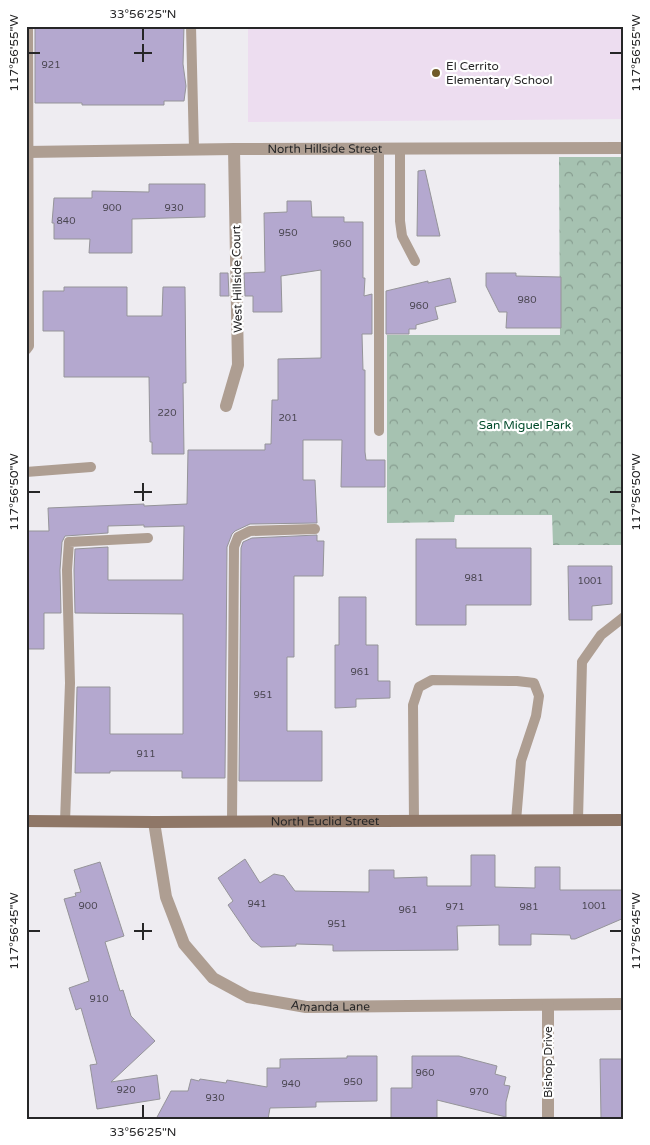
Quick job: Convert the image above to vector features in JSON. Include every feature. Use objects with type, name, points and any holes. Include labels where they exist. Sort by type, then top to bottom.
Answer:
[{"type":"street","name":"North Hillside Street","points":[[28,152],[379,148],[624,148]]},
{"type":"street","name":"West Hillside Court","points":[[226,406],[238,365],[234,149]]},
{"type":"street","name":"North Euclid Street","points":[[26,821],[624,820]]},
{"type":"street","name":"Amanda Lane","points":[[154,822],[166,897],[184,944],[214,978],[248,997],[306,1007],[624,1004]]},
{"type":"street","name":"Bishop Drive","points":[[548,1005],[548,1119]]},
{"type":"lane","points":[[26,350],[29,346],[28,26]]},
{"type":"lane","points":[[191,26],[194,150]]},
{"type":"lane","points":[[378,431],[379,148]]},
{"type":"lane","points":[[400,148],[400,221],[402,236],[414,261]]},
{"type":"lane","points":[[26,472],[91,467]]},
{"type":"lane","points":[[232,822],[234,547],[238,537],[250,531],[315,529]]},
{"type":"lane","points":[[66,822],[70,683],[68,542],[148,538]]},
{"type":"lane","points":[[578,820],[582,662],[601,635],[624,617]]},
{"type":"lane","points":[[414,821],[413,705],[419,687],[432,680],[534,683],[539,696],[536,716],[521,761],[516,820]]},
{"type":"shaded area","name":"El Cerrito Elementary School","points":[[248,26],[624,26],[624,119],[248,122]]},
{"type":"green space","name":"San Miguel Park","points":[[559,157],[624,157],[624,545],[553,545],[552,515],[455,515],[454,522],[387,523],[387,335],[560,335]]},
{"type":"building","points":[[35,26],[184,26],[183,64],[186,86],[184,101],[164,101],[164,105],[35,103]]},
{"type":"building","points":[[425,170],[440,236],[417,236],[418,171]]},
{"type":"building","points":[[149,184],[205,184],[205,217],[132,219],[132,253],[89,253],[90,239],[54,239],[54,223],[52,223],[54,198],[92,198],[92,191],[149,192]]},
{"type":"building","points":[[287,201],[311,201],[312,217],[344,217],[344,222],[363,222],[364,296],[372,294],[372,334],[362,334],[363,370],[365,370],[365,452],[366,460],[385,460],[385,487],[341,487],[342,440],[303,440],[303,480],[315,480],[317,523],[250,524],[232,534],[227,547],[225,778],[182,778],[182,771],[75,773],[77,687],[110,687],[110,734],[183,734],[183,614],[75,613],[75,549],[108,547],[108,580],[183,580],[184,526],[108,526],[108,533],[65,536],[62,542],[60,570],[61,613],[44,613],[44,649],[26,649],[26,531],[49,531],[48,508],[187,504],[188,450],[265,450],[265,444],[271,444],[272,400],[278,400],[278,359],[321,358],[321,270],[281,276],[282,312],[253,312],[253,296],[245,296],[244,273],[265,272],[264,213],[287,212]]},
{"type":"building","points":[[220,273],[228,273],[229,296],[220,296]]},
{"type":"building","points":[[486,273],[516,273],[516,276],[561,277],[561,328],[506,328],[507,312],[499,312],[486,286]]},
{"type":"building","points":[[450,278],[456,302],[435,307],[438,319],[416,325],[416,329],[409,329],[409,334],[386,334],[386,291]]},
{"type":"building","points":[[64,287],[127,287],[127,316],[162,316],[163,287],[185,287],[186,383],[183,383],[184,454],[152,454],[152,442],[150,442],[149,377],[64,377],[64,331],[43,331],[43,291],[64,291]]},
{"type":"building","points":[[317,535],[317,541],[324,541],[323,576],[294,576],[294,657],[287,657],[287,731],[322,731],[322,781],[239,781],[241,548],[243,542],[252,538]]},
{"type":"building","points":[[416,539],[456,539],[456,548],[531,548],[531,605],[466,605],[466,625],[416,625]]},
{"type":"building","points":[[568,566],[612,566],[612,604],[592,606],[592,620],[569,620]]},
{"type":"building","points":[[339,597],[366,597],[366,645],[378,645],[378,681],[390,681],[390,698],[356,699],[356,707],[335,708],[335,645],[339,645]]},
{"type":"building","points":[[471,855],[495,855],[495,887],[535,888],[535,867],[560,867],[560,890],[624,890],[624,918],[575,939],[571,939],[570,935],[531,934],[531,945],[499,945],[499,925],[457,926],[458,950],[333,951],[333,945],[296,944],[296,946],[261,947],[252,940],[228,905],[233,901],[218,878],[245,859],[260,883],[274,874],[284,876],[295,891],[369,892],[369,870],[394,870],[394,878],[427,877],[427,886],[471,886]]},
{"type":"building","points":[[100,862],[124,936],[105,942],[120,991],[123,990],[131,1016],[155,1041],[111,1082],[157,1075],[160,1099],[97,1109],[90,1065],[97,1064],[81,1008],[76,1010],[69,988],[89,981],[64,899],[76,896],[75,893],[81,892],[74,870]]},
{"type":"building","points":[[347,1056],[377,1056],[377,1101],[316,1102],[316,1107],[270,1108],[268,1119],[156,1119],[171,1091],[188,1091],[191,1079],[226,1083],[227,1080],[267,1087],[267,1068],[280,1068],[280,1059],[347,1058]]},
{"type":"building","points":[[412,1056],[459,1056],[497,1066],[495,1074],[506,1077],[504,1085],[510,1086],[506,1102],[506,1117],[437,1100],[437,1119],[391,1119],[391,1088],[412,1088]]},
{"type":"building","points":[[600,1059],[624,1059],[624,1119],[601,1119]]},
{"type":"place","name":"El Cerrito Elementary School","points":[[436,73]]}]
